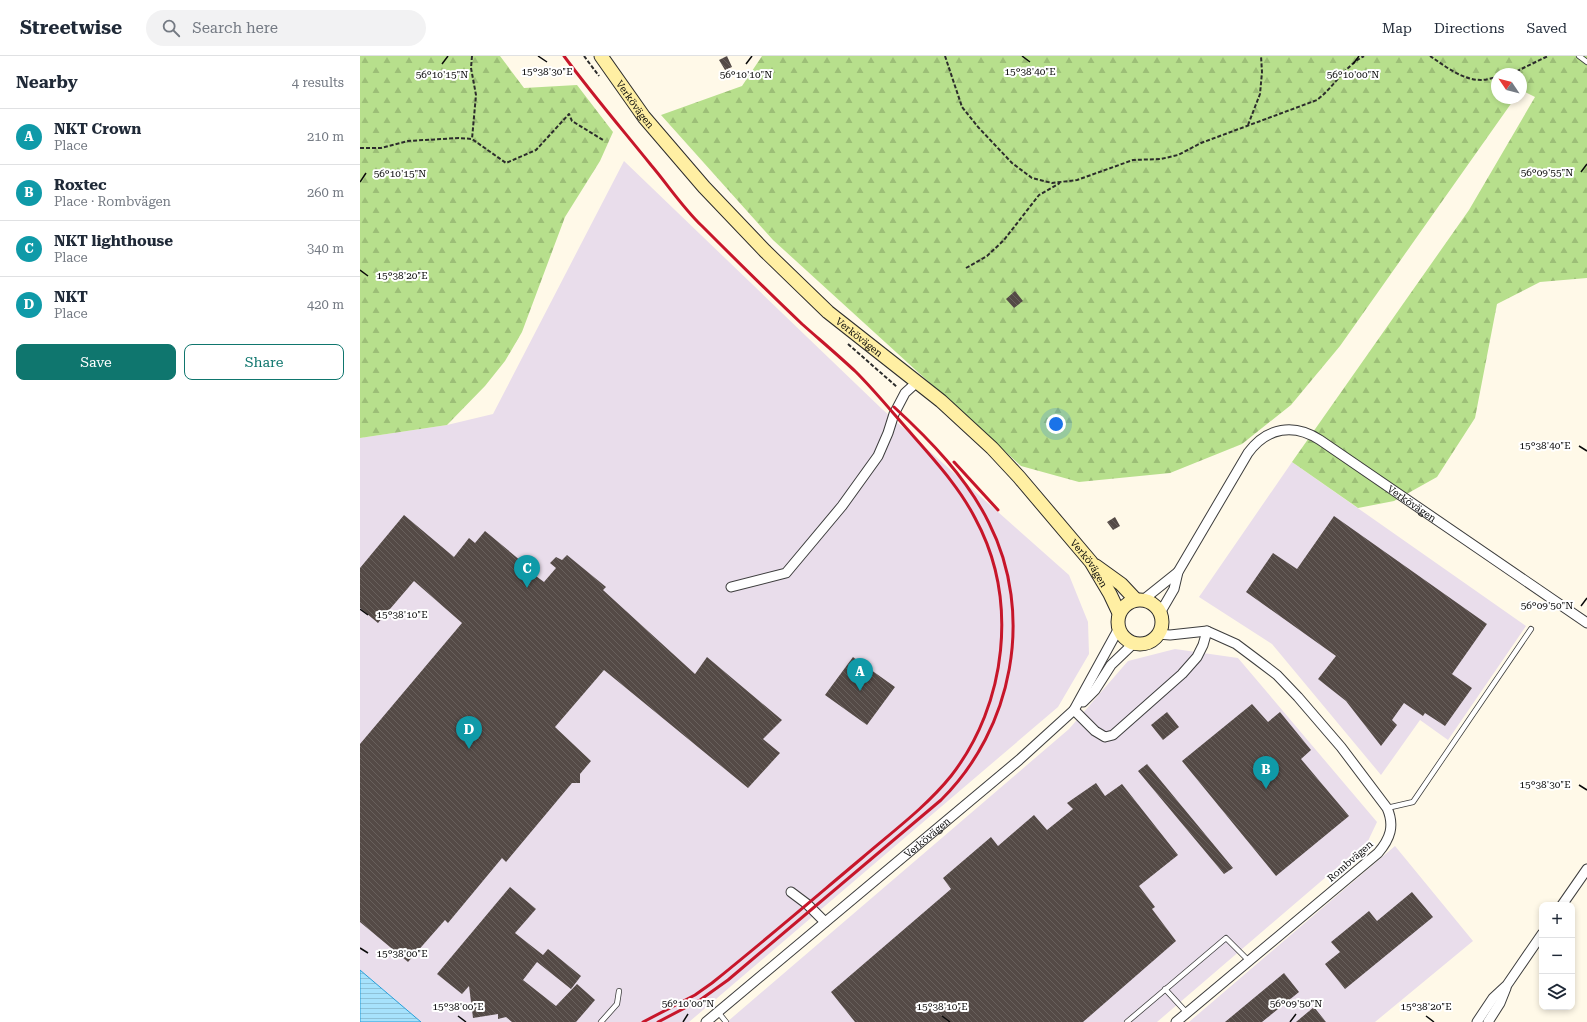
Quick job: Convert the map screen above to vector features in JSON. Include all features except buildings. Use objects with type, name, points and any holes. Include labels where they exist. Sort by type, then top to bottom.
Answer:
[{"type":"main road","name":"Verkövägen","points":[[602,56],[644,117],[704,187],[765,251],[828,312],[941,401],[992,448],[1019,477],[1091,562],[1120,613]]},
{"type":"main road","points":[[1091,562],[1140,600],[1154,604],[1160,613]]},
{"type":"main road","name":"Verkövägen","points":[[1119,628],[1120,613],[1126,604],[1140,600]]},
{"type":"main road","name":"Verkövägen","points":[[1158,634],[1162,624],[1160,613]]},
{"type":"main road","points":[[1119,628],[1124,637],[1134,643],[1148,642],[1158,634]]},
{"type":"street","points":[[731,587],[786,573],[842,506],[878,456],[894,414],[905,393],[917,382]]},
{"type":"street","name":"Verkövägen","points":[[1160,613],[1174,588],[1178,572],[1252,446],[1265,436],[1272,433],[1296,430],[1308,433],[1320,440],[1587,623]]},
{"type":"street","name":"Verkövägen","points":[[1140,600],[1178,572]]},
{"type":"street","name":"Verkövägen","points":[[706,1022],[1019,760],[1074,710],[1119,628]]},
{"type":"street","points":[[1134,643],[1112,665],[1094,690],[1074,710],[1095,731],[1105,737],[1113,734],[1182,674],[1197,657],[1203,645],[1207,630],[1170,635],[1158,634]]},
{"type":"street","name":"Rombvägen","points":[[1176,1022],[1248,960],[1378,853],[1388,840],[1391,832],[1391,816],[1387,808],[1341,747],[1298,697],[1277,675],[1236,644],[1207,630]]},
{"type":"street","points":[[1564,902],[1587,869]]},
{"type":"street","points":[[791,892],[807,904],[826,922]]},
{"type":"street","points":[[1478,1022],[1493,998],[1507,985],[1539,938]]},
{"type":"street","points":[[1488,1022],[1500,1003],[1507,985]]},
{"type":"lane","points":[[1579,56],[1587,62]]},
{"type":"lane","points":[[1387,808],[1413,802],[1531,629]]},
{"type":"lane","points":[[1127,1022],[1226,938],[1248,960]]},
{"type":"lane","points":[[1165,989],[1187,1012]]},
{"type":"lane","points":[[601,1022],[617,1004],[619,991]]},
{"type":"lane","points":[[718,1012],[726,1022]]},
{"type":"path","points":[[472,56],[471,68],[476,95],[472,138]]},
{"type":"path","points":[[946,56],[962,107],[978,127],[1012,163],[1032,178],[1052,183],[1077,180],[1133,160],[1161,159],[1178,155],[1201,143],[1317,100],[1328,91],[1356,60],[1364,56]]},
{"type":"path","points":[[1248,125],[1260,94],[1262,72],[1261,56]]},
{"type":"path","points":[[1430,56],[1452,71],[1469,78],[1481,80],[1491,78]]},
{"type":"path","points":[[1523,68],[1548,56]]},
{"type":"path","points":[[360,148],[381,148],[408,141],[472,138],[506,163],[536,150],[569,114],[572,122],[603,140]]},
{"type":"path","points":[[966,268],[987,256],[1004,240],[1039,195],[1062,182]]},
{"type":"shaded area","points":[[624,161],[882,409],[1069,575],[1088,622],[1089,654],[1058,707],[689,1022],[421,1022],[360,970],[360,438],[447,425],[493,414]]},
{"type":"shaded area","points":[[1292,462],[1526,626],[1448,740],[1420,720],[1381,775],[1272,644],[1199,597]]},
{"type":"shaded area","points":[[1175,649],[1238,658],[1377,822],[1368,841],[1157,1022],[727,1022],[1069,729],[1128,661]]},
{"type":"shaded area","points":[[1395,846],[1473,941],[1375,1022],[1189,1022]]},
{"type":"green space","points":[[360,56],[500,56],[524,88],[577,85],[613,132],[600,161],[565,217],[522,332],[505,361],[485,386],[447,425],[360,438]]},
{"type":"green space","points":[[762,56],[1587,56],[1587,278],[1540,282],[1497,304],[1475,418],[1437,477],[1394,501],[1358,508],[1292,462],[1469,210],[1535,97],[1527,93],[1527,68],[1491,68],[1491,104],[1511,104],[1340,346],[1291,405],[1242,444],[1170,473],[1079,482],[1021,466],[773,240],[661,115],[742,86]]},
{"type":"water","points":[[360,970],[421,1022],[360,1022]]},
{"type":"railway","points":[[564,56],[596,98],[695,219],[789,312],[856,372],[945,473],[961,494],[975,518],[989,549],[998,582],[1002,616],[1000,650],[995,684],[985,717],[970,748],[951,776],[920,809],[897,829],[712,983],[695,995],[643,1022]]},
{"type":"railway","points":[[658,1022],[700,1000],[728,980],[941,800],[966,771],[985,740],[1000,705],[1009,669],[1013,632],[1011,595],[1003,558],[989,523],[980,506],[959,475],[934,446],[894,407]]},
{"type":"railway","points":[[954,462],[998,510]]},
{"type":"place","name":"NKT lighthouse","points":[[527,588]]},
{"type":"place","name":"NKT Crown","points":[[860,691]]},
{"type":"place","name":"NKT","points":[[469,749]]},
{"type":"place","name":"Roxtec","points":[[1266,789]]}]
